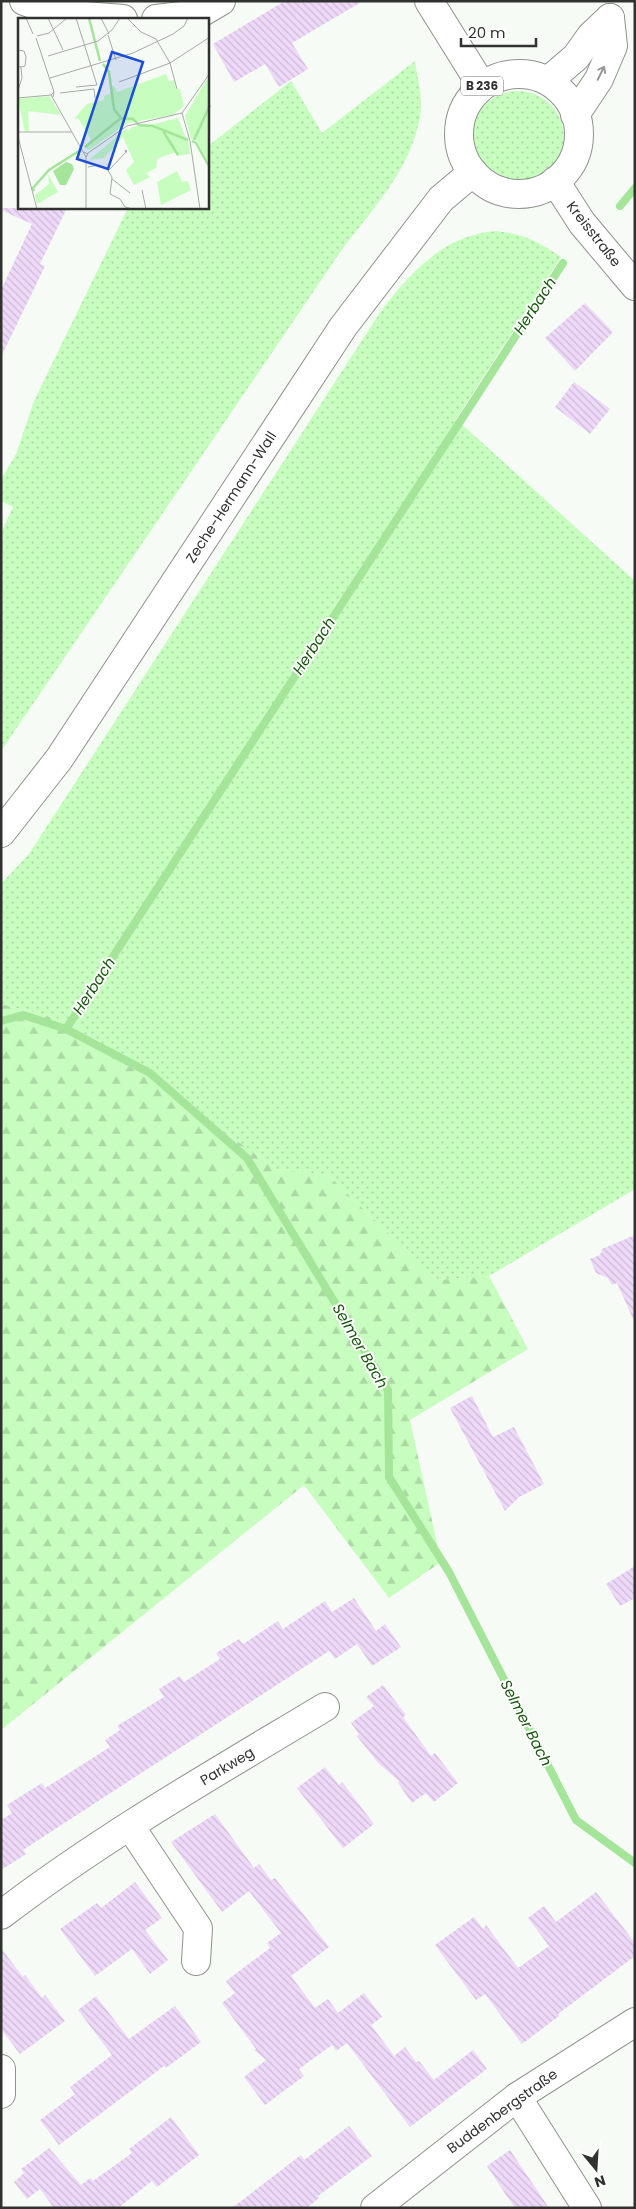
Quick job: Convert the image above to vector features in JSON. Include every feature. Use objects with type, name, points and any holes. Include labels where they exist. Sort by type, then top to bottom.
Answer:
[{"type":"street","points":[[24,1],[60,14],[110,18]]},
{"type":"street","points":[[165,18],[199,14],[221,1]]},
{"type":"street","name":"B 236","points":[[429,1],[482,86]]},
{"type":"street","points":[[548,82],[576,57],[591,36],[610,18],[613,46],[599,79],[575,114]]},
{"type":"street","name":"B 236","points":[[526,74],[548,82],[564,95],[575,114],[578,124],[578,150],[568,169],[555,181],[541,189],[513,193],[501,191],[484,182],[465,163],[458,128],[462,113],[471,97],[482,86],[500,78],[526,74]]},
{"type":"street","name":"Zeche-Hermann-Wall","points":[[1,833],[60,759],[343,327],[441,199],[473,172]]},
{"type":"street","name":"Kreisstraße","points":[[555,181],[582,222],[635,286]]},
{"type":"street","name":"Parkweg","points":[[1,1915],[47,1880],[130,1826],[325,1707]]},
{"type":"street","points":[[130,1826],[198,1928],[196,1961]]},
{"type":"street","name":"Buddenbergstraße","points":[[375,2208],[517,2097],[635,2022]]},
{"type":"street","points":[[1,2068],[1,2094]]},
{"type":"street","points":[[517,2097],[587,2208]]},
{"type":"green space","points":[[415,61],[421,110],[411,149],[392,184],[343,248],[1,751],[1,533],[13,507],[1,501],[1,480],[16,454],[34,401],[128,209],[209,209],[209,145],[291,81],[322,133]]},
{"type":"green space","points":[[518,91],[536,94],[551,104],[561,119],[564,137],[561,155],[551,170],[536,180],[518,183],[500,180],[485,170],[475,155],[472,137],[475,119],[485,104],[500,94]]},
{"type":"green space","points":[[496,231],[530,239],[561,257],[456,419],[635,581],[635,1189],[489,1276],[437,1280],[328,1175],[276,1169],[73,1023],[1,1004],[1,884],[29,854],[381,311],[404,283],[430,258],[460,240],[477,234]]},
{"type":"green space","points":[[1,1004],[73,1023],[276,1169],[328,1175],[437,1280],[489,1276],[528,1349],[410,1420],[441,1562],[389,1598],[304,1485],[1,1730]]},
{"type":"building","points":[[285,1],[363,1],[292,43],[308,69],[279,87],[265,64],[234,82],[213,44]]},
{"type":"building","points":[[1,208],[67,209],[40,264],[45,266],[1,357],[1,290],[32,224],[1,210]]},
{"type":"building","points":[[585,303],[613,332],[575,371],[545,338]]},
{"type":"building","points":[[574,382],[610,409],[590,434],[555,407]]},
{"type":"building","points":[[635,1235],[635,1323],[617,1283],[612,1285],[608,1278],[596,1273],[590,1259],[600,1255],[602,1249]]},
{"type":"building","points":[[472,1396],[493,1437],[514,1427],[544,1484],[519,1497],[505,1511],[450,1408]]},
{"type":"building","points":[[635,1566],[635,1598],[620,1606],[606,1584]]},
{"type":"building","points":[[354,1598],[376,1631],[385,1624],[401,1647],[372,1666],[357,1644],[335,1659],[329,1651],[23,1850],[26,1854],[1,1870],[1,1816],[3,1819],[12,1813],[7,1805],[42,1783],[45,1788],[110,1747],[105,1740],[120,1730],[117,1726],[164,1697],[159,1689],[180,1676],[184,1682],[220,1659],[216,1653],[239,1639],[243,1644],[278,1621],[283,1629],[325,1601],[332,1612]]},
{"type":"building","points":[[383,1685],[406,1715],[403,1717],[431,1756],[435,1753],[458,1783],[434,1802],[426,1793],[412,1803],[398,1783],[399,1781],[378,1763],[357,1736],[359,1734],[351,1723],[374,1706],[366,1697]]},
{"type":"building","points":[[325,1767],[339,1785],[342,1782],[374,1824],[343,1848],[297,1788]]},
{"type":"building","points":[[215,1814],[254,1868],[259,1864],[271,1880],[275,1878],[329,1947],[291,1976],[315,2008],[328,1999],[338,2013],[364,1993],[382,2017],[371,2025],[394,2056],[405,2047],[416,2062],[419,2061],[434,2080],[473,2050],[487,2069],[410,2127],[347,2043],[336,2051],[332,2045],[299,2069],[304,2076],[265,2105],[244,2077],[266,2060],[254,2050],[256,2049],[222,2003],[235,1993],[226,1981],[270,1948],[267,1943],[281,1933],[249,1891],[222,1912],[171,1842]]},
{"type":"building","points":[[135,1882],[162,1918],[145,1930],[168,1960],[150,1974],[132,1949],[95,1976],[60,1929],[97,1903],[101,1908]]},
{"type":"building","points":[[596,1892],[635,1943],[635,1956],[558,2014],[559,2016],[522,2044],[485,1994],[476,2000],[435,1945],[474,1917],[483,1929],[486,1925],[518,1968],[549,1946],[528,1918],[544,1906],[556,1922]]},
{"type":"building","points":[[1,1948],[23,1977],[25,1975],[42,1998],[45,1995],[65,2021],[20,2054],[1,2029]]},
{"type":"building","points":[[96,1996],[129,2039],[175,2006],[201,2042],[166,2068],[164,2066],[59,2145],[40,2120],[75,2094],[70,2087],[112,2055],[78,2010]]},
{"type":"building","points":[[171,2117],[199,2155],[157,2187],[152,2181],[118,2208],[54,2208],[40,2189],[27,2199],[14,2182],[24,2173],[21,2169],[49,2148],[81,2185],[90,2178],[93,2181],[132,2153],[129,2149]]},
{"type":"building","points":[[349,2126],[372,2156],[318,2196],[319,2198],[307,2208],[232,2208],[301,2155],[304,2160]]},
{"type":"building","points":[[510,2150],[549,2208],[515,2208],[504,2192],[487,2166]]},
{"type":"waterway","name":"Herbach","points":[[620,206],[635,188]]},
{"type":"waterway","name":"Herbach","points":[[66,1029],[563,263]]},
{"type":"waterway","name":"Selmer Bach","points":[[1,1021],[23,1015],[66,1029],[150,1073],[247,1158],[388,1390],[389,1477],[449,1572],[576,1820],[635,1863]]}]
